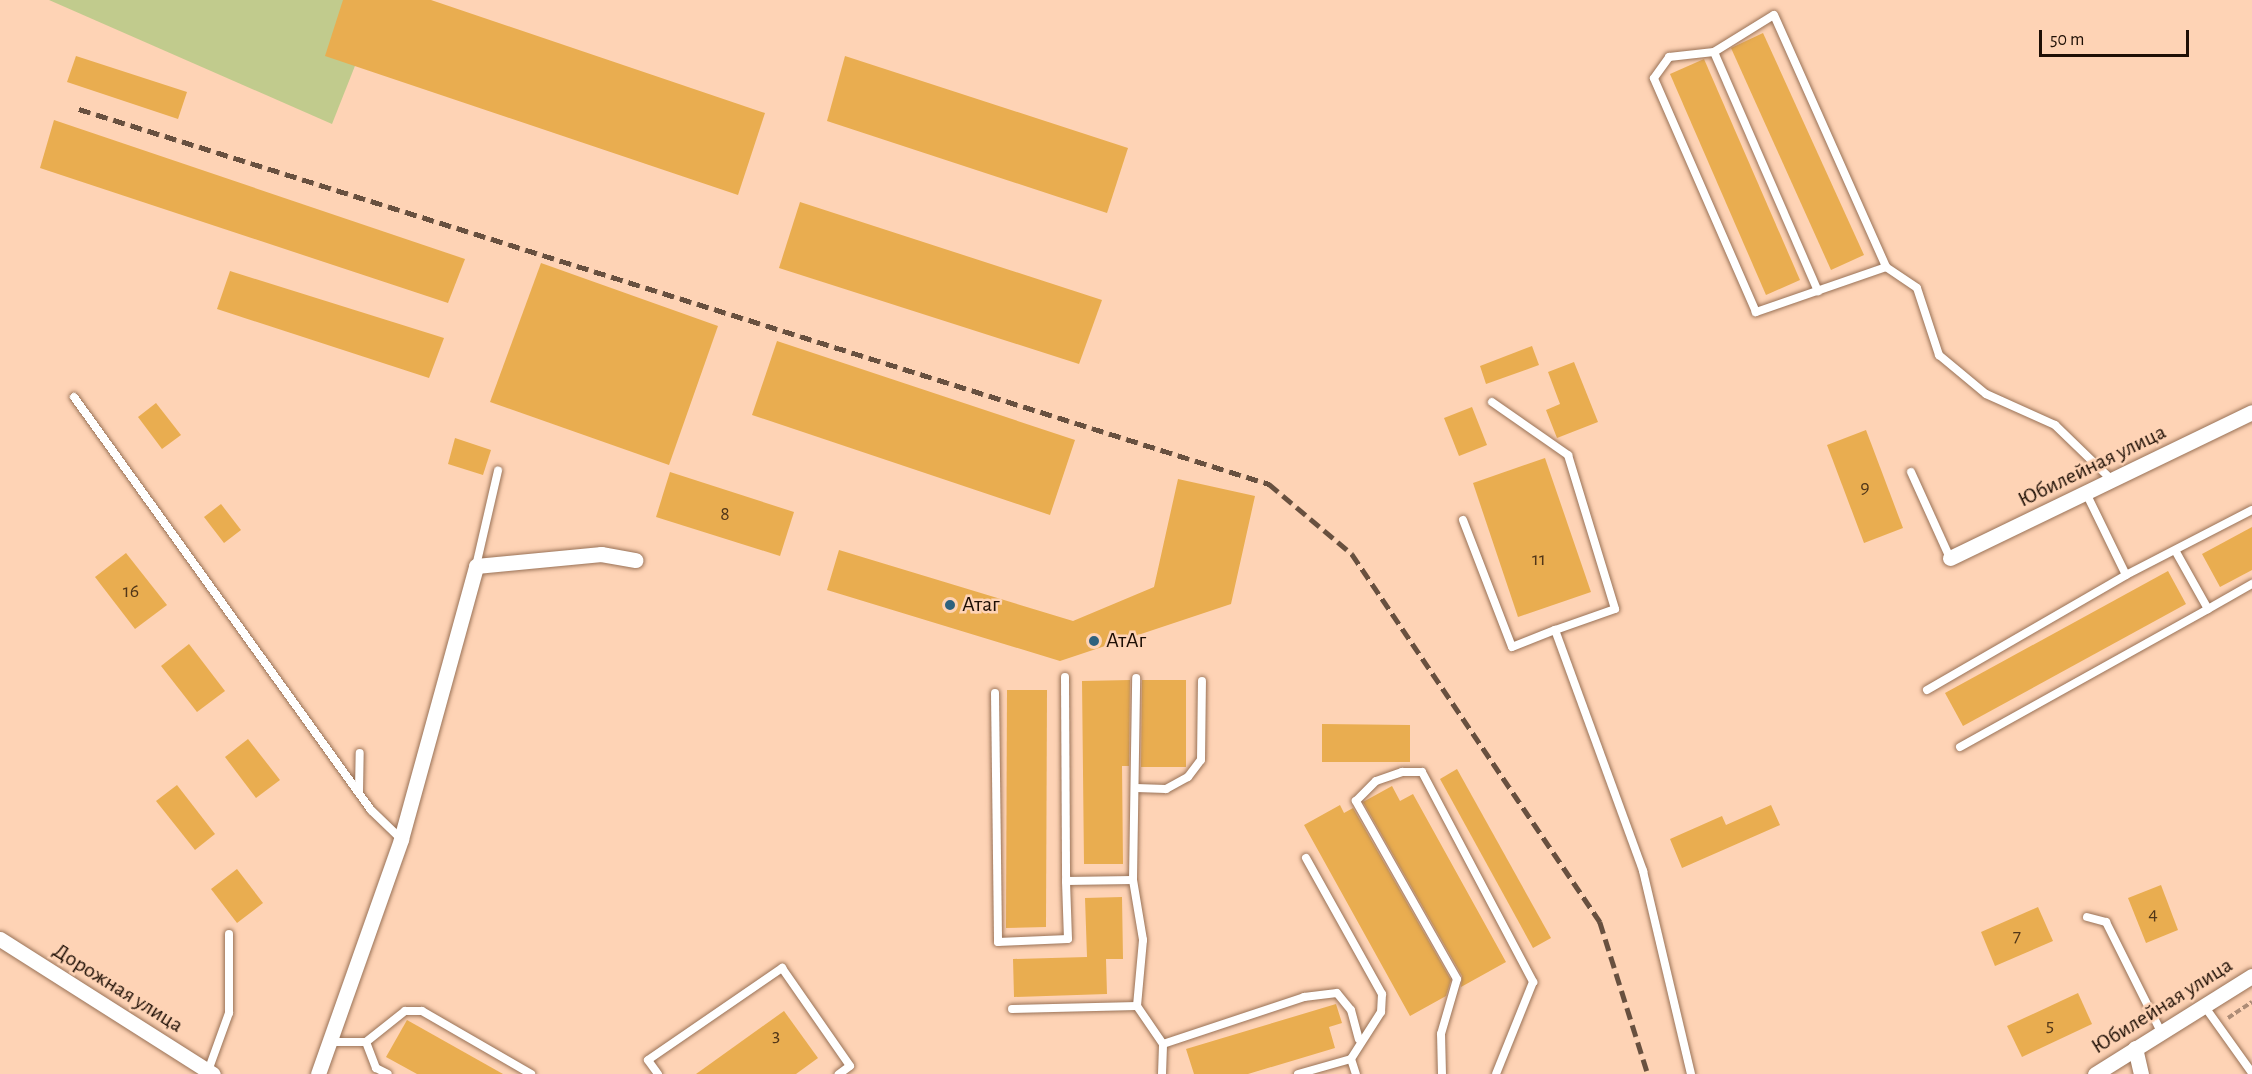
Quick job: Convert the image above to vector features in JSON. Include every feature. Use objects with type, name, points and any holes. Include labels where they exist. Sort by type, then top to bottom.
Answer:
[{"type":"street","name":"Юбилейная улица","points":[[1950,558],[2114,482],[2252,412]]},
{"type":"street","points":[[318,1074],[401,838],[476,566],[601,554],[635,560]]},
{"type":"street","name":"Дорожная улица","points":[[0,939],[210,1072]]},
{"type":"street","name":"Юбилейная улица","points":[[2095,1074],[2252,976]]},
{"type":"street","points":[[2135,1048],[2141,1074]]},
{"type":"lane","points":[[1886,267],[1756,312],[1654,78],[1669,57],[1714,52],[1774,15],[1886,267],[1917,288],[1939,355],[1986,394],[2055,425],[2114,482]]},
{"type":"lane","points":[[1714,52],[1818,291]]},
{"type":"lane","points":[[74,397],[359,792],[401,838]]},
{"type":"lane","points":[[1463,520],[1512,647],[1615,609],[1568,455],[1492,402]]},
{"type":"lane","points":[[476,566],[498,471]]},
{"type":"lane","points":[[1911,472],[1950,558]]},
{"type":"lane","points":[[2087,495],[2126,575]]},
{"type":"lane","points":[[1926,690],[2126,575],[2176,552],[2252,510]]},
{"type":"lane","points":[[2176,552],[2208,609]]},
{"type":"lane","points":[[1960,747],[2252,584]]},
{"type":"lane","points":[[1555,630],[1643,871],[1691,1074]]},
{"type":"lane","points":[[995,693],[998,942],[1068,939],[1065,677]]},
{"type":"lane","points":[[1136,678],[1133,880],[1143,940],[1137,1006],[1163,1044],[1162,1074]]},
{"type":"lane","points":[[1136,788],[1166,789],[1188,777],[1201,760],[1202,681]]},
{"type":"lane","points":[[359,792],[360,753]]},
{"type":"lane","points":[[1442,1074],[1441,1034],[1457,979],[1356,801],[1376,781],[1402,772],[1422,772],[1533,982],[1496,1074]]},
{"type":"lane","points":[[1306,858],[1382,994],[1381,1012],[1359,1039],[1351,1059],[1356,1074]]},
{"type":"lane","points":[[1066,881],[1133,880]]},
{"type":"lane","points":[[2087,917],[2106,922],[2161,1032]]},
{"type":"lane","points":[[210,1072],[229,1013],[229,934]]},
{"type":"lane","points":[[658,1074],[648,1060],[782,968],[850,1066],[839,1074]]},
{"type":"lane","points":[[1163,1044],[1304,997],[1337,993],[1351,1010],[1359,1039]]},
{"type":"lane","points":[[1011,1009],[1137,1006]]},
{"type":"lane","points":[[2205,1007],[2252,1073]]},
{"type":"lane","points":[[331,1042],[366,1042],[405,1011],[422,1011],[531,1074]]},
{"type":"lane","points":[[366,1042],[376,1068],[388,1074]]},
{"type":"lane","points":[[1298,1074],[1351,1059]]},
{"type":"path","points":[[2217,1025],[2252,1002]]},
{"type":"green space","points":[[49,0],[381,0],[332,124]]},
{"type":"building","points":[[343,0],[431,0],[765,113],[738,195],[325,56]]},
{"type":"building","points":[[1763,33],[1864,255],[1831,270],[1731,48]]},
{"type":"building","points":[[76,56],[187,92],[178,119],[67,82]]},
{"type":"building","points":[[845,56],[1128,148],[1107,213],[827,121]]},
{"type":"building","points":[[1704,59],[1800,280],[1766,295],[1670,74]]},
{"type":"building","points":[[54,120],[465,259],[448,303],[40,168]]},
{"type":"building","points":[[800,202],[1102,300],[1079,364],[779,268]]},
{"type":"building","points":[[541,263],[718,326],[669,465],[490,402]]},
{"type":"building","points":[[230,271],[444,338],[429,378],[217,309]]},
{"type":"building","points":[[777,341],[1075,440],[1050,515],[752,415]]},
{"type":"building","points":[[1532,346],[1539,365],[1486,384],[1480,366]]},
{"type":"building","points":[[1574,362],[1598,422],[1557,438],[1546,410],[1560,404],[1548,372]]},
{"type":"building","points":[[156,403],[181,435],[162,449],[138,417]]},
{"type":"building","points":[[1472,407],[1487,445],[1459,456],[1444,418]]},
{"type":"building","points":[[1866,430],[1903,528],[1864,543],[1827,445]]},
{"type":"building","points":[[455,438],[491,450],[483,475],[448,464]]},
{"type":"building","points":[[1545,458],[1591,592],[1518,617],[1473,483]]},
{"type":"building","points":[[670,472],[794,512],[780,556],[656,517]]},
{"type":"building","points":[[1178,479],[1255,496],[1231,604],[1060,661],[827,590],[839,550],[1073,621],[1154,587]]},
{"type":"building","points":[[221,504],[241,530],[224,543],[204,517]]},
{"type":"building","points":[[2252,527],[2252,570],[2220,587],[2202,554]]},
{"type":"building","points":[[126,553],[167,605],[135,629],[95,577]]},
{"type":"building","points":[[2168,571],[2186,604],[1963,726],[1945,693]]},
{"type":"building","points":[[189,644],[225,691],[197,712],[161,666]]},
{"type":"building","points":[[1130,680],[1129,766],[1122,766],[1123,864],[1084,864],[1082,681]]},
{"type":"building","points":[[1142,680],[1186,680],[1186,767],[1141,767]]},
{"type":"building","points":[[1007,690],[1047,690],[1046,927],[1006,928]]},
{"type":"building","points":[[1322,724],[1410,725],[1410,762],[1322,762]]},
{"type":"building","points":[[248,739],[280,780],[256,798],[225,757]]},
{"type":"building","points":[[1457,769],[1551,938],[1533,948],[1440,779]]},
{"type":"building","points":[[177,785],[215,834],[195,850],[156,801]]},
{"type":"building","points":[[1392,786],[1400,801],[1413,794],[1506,962],[1461,987],[1462,976],[1363,802]]},
{"type":"building","points":[[1340,805],[1344,813],[1353,808],[1451,980],[1446,996],[1410,1016],[1304,825]]},
{"type":"building","points":[[1771,805],[1780,825],[1682,868],[1670,839],[1722,816],[1726,825]]},
{"type":"building","points":[[237,869],[263,903],[237,923],[211,889]]},
{"type":"building","points":[[2161,885],[2178,930],[2146,943],[2128,898]]},
{"type":"building","points":[[1122,897],[1123,959],[1106,959],[1107,994],[1014,997],[1013,959],[1087,957],[1085,898]]},
{"type":"building","points":[[2038,907],[2053,941],[1995,966],[1981,932]]},
{"type":"building","points":[[2078,993],[2092,1024],[2022,1057],[2007,1026]]},
{"type":"building","points":[[1336,1004],[1342,1023],[1329,1027],[1335,1048],[1248,1074],[1194,1074],[1186,1049]]},
{"type":"building","points":[[784,1011],[818,1058],[796,1074],[696,1074]]},
{"type":"building","points":[[407,1020],[503,1074],[417,1074],[386,1057]]},
{"type":"railway","points":[[79,109],[1269,484],[1352,554],[1600,922],[1648,1074]]},
{"type":"place","name":"Атаг","points":[[950,605]]},
{"type":"place","name":"АтАг","points":[[1094,641]]}]
